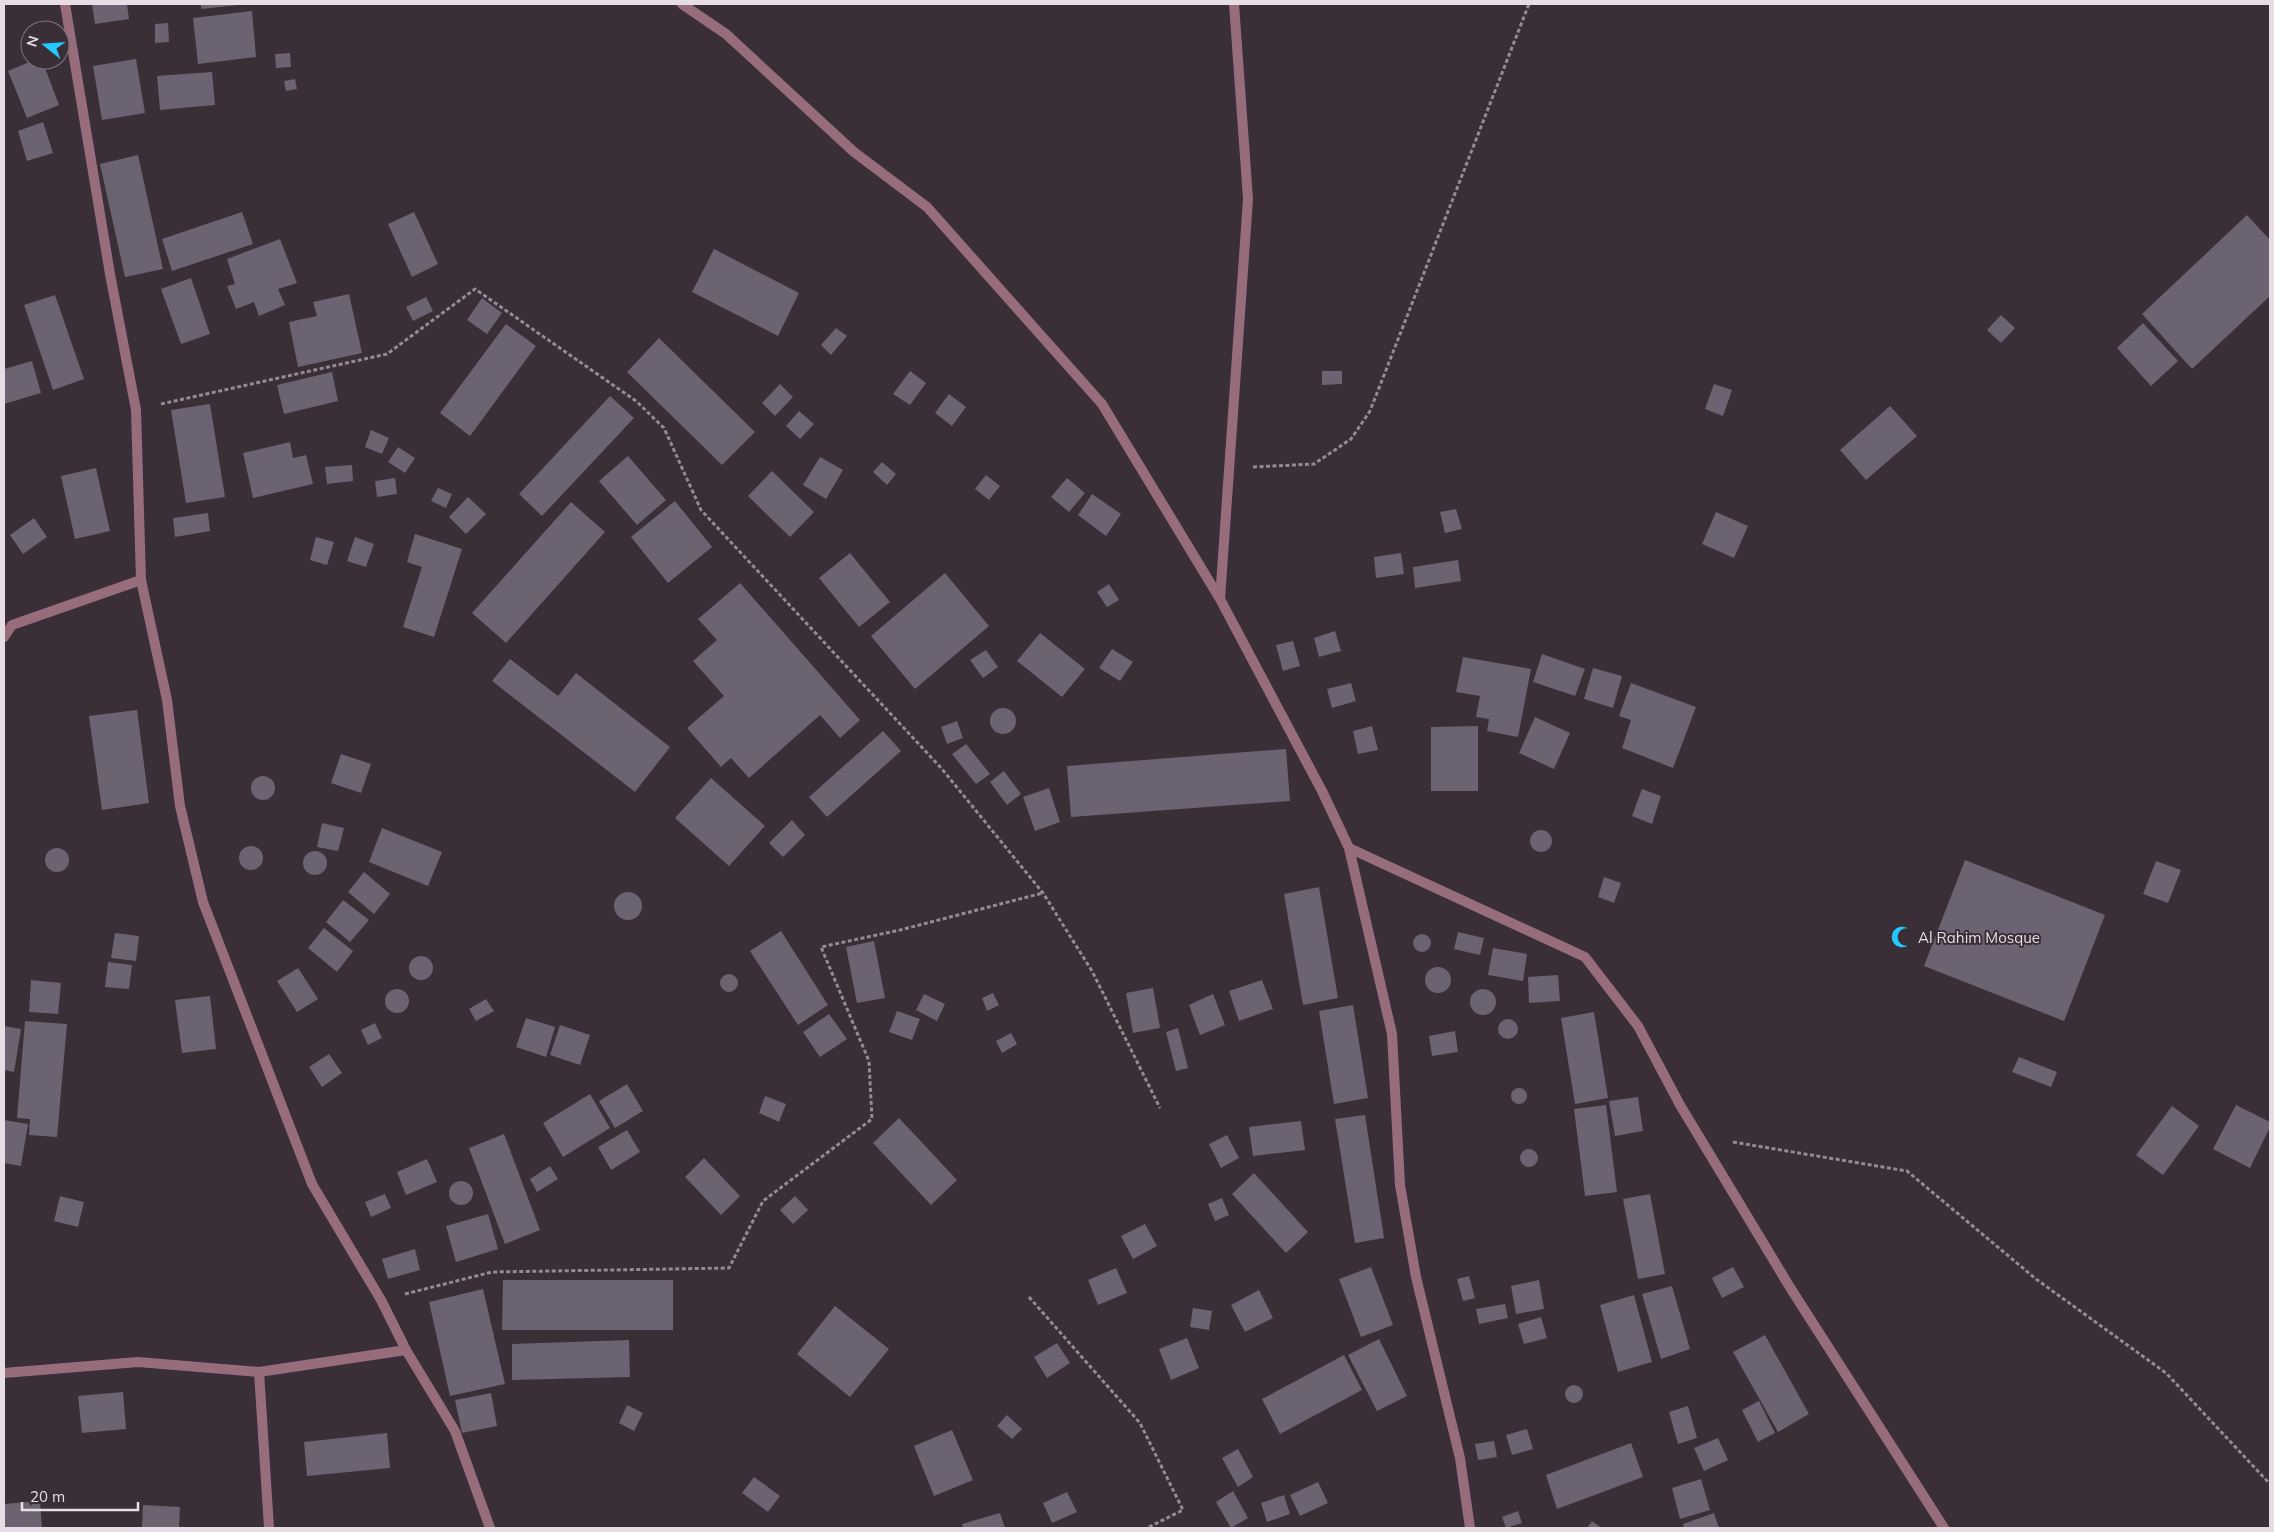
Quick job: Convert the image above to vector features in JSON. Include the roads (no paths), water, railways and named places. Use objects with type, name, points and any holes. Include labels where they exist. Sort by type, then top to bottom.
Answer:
[{"type":"street","points":[[65,4],[110,274],[136,410],[141,580],[167,700],[180,806],[203,902],[312,1184],[381,1300],[406,1350],[456,1431],[490,1528]]},
{"type":"street","points":[[682,4],[726,34],[854,152],[927,207],[1102,404],[1220,599],[1317,782],[1349,848],[1392,1034],[1400,1184],[1416,1277],[1460,1458],[1470,1528]]},
{"type":"street","points":[[1220,599],[1248,199],[1234,4]]},
{"type":"street","points":[[4,637],[12,625],[141,580]]},
{"type":"street","points":[[1349,848],[1585,957],[1638,1026],[1680,1105],[1791,1289],[1944,1528]]},
{"type":"street","points":[[4,1373],[138,1362],[259,1372],[406,1350]]},
{"type":"street","points":[[259,1372],[269,1528]]},
{"type":"place","name":"Al Rahim Mosque","points":[[1902,937]]}]
